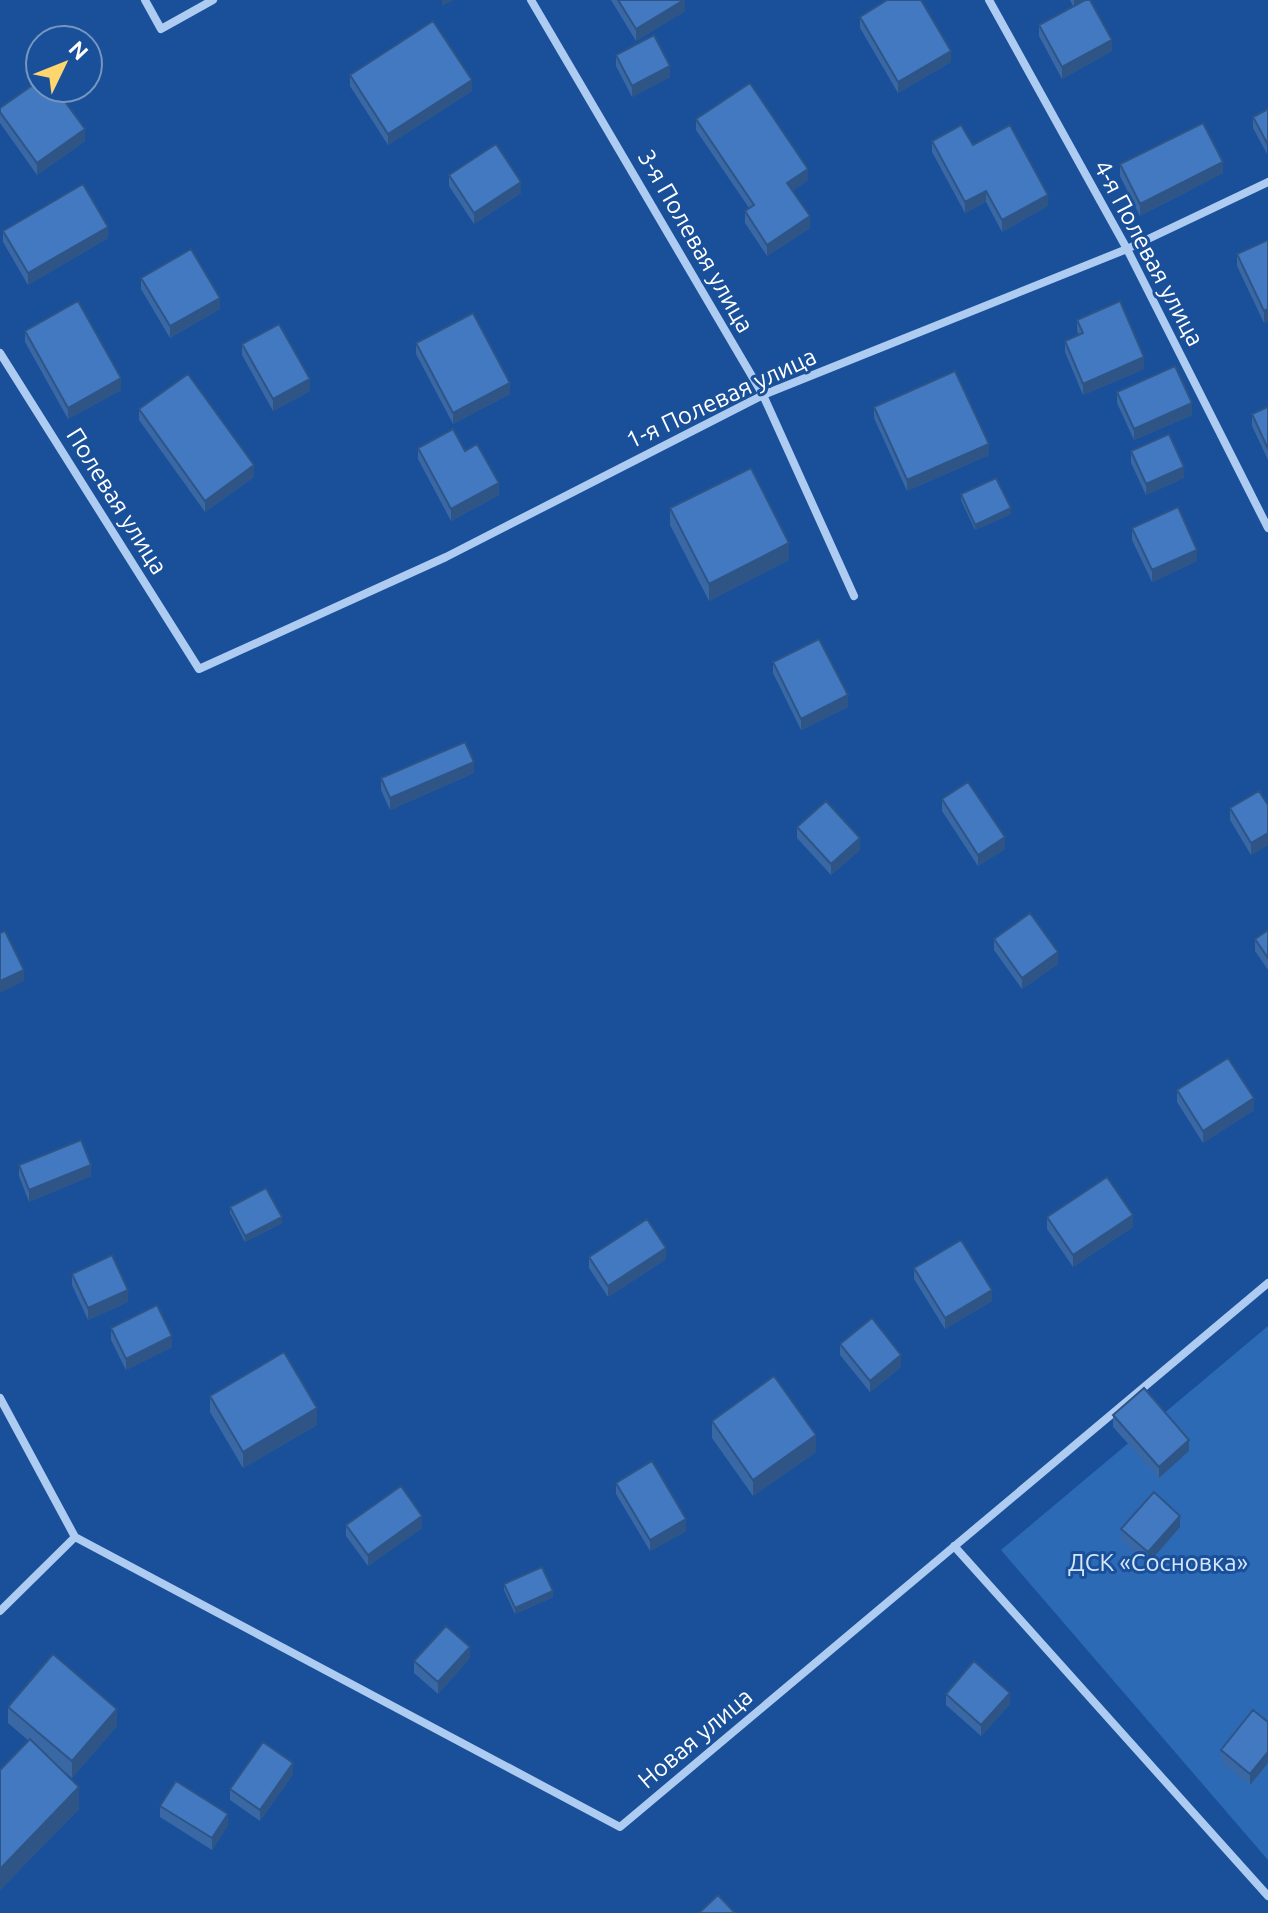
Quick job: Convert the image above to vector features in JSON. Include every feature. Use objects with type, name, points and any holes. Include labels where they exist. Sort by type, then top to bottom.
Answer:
[{"type":"street","points":[[145,0],[161,29],[213,0]]},
{"type":"street","name":"3-я Полевая улица","points":[[531,0],[763,395],[854,596]]},
{"type":"street","name":"4-я Полевая улица","points":[[989,0],[1127,249],[1268,528]]},
{"type":"street","name":"1-я Полевая улица","points":[[199,669],[446,557],[763,395],[1127,249],[1268,182]]},
{"type":"street","name":"Полевая улица","points":[[0,353],[199,669]]},
{"type":"street","name":"Новая улица","points":[[75,1537],[620,1827],[1268,1283]]},
{"type":"street","points":[[0,1398],[75,1537],[0,1611]]},
{"type":"street","points":[[954,1546],[1268,1896]]},
{"type":"green space","name":"ДСК «Сосновка»","points":[[1268,1326],[1268,1860],[1001,1550]]},
{"type":"building","points":[[618,0],[684,0],[636,29]]},
{"type":"building","points":[[887,0],[921,0],[951,51],[898,82],[860,17]]},
{"type":"building","points":[[1090,0],[1112,40],[1062,67],[1039,25]]},
{"type":"building","points":[[433,21],[472,80],[388,134],[350,75]]},
{"type":"building","points":[[654,35],[670,66],[632,86],[616,55]]},
{"type":"building","points":[[750,83],[808,169],[787,183],[810,216],[767,245],[745,211],[754,205],[696,119]]},
{"type":"building","points":[[24,91],[24,104],[67,104],[85,129],[37,163],[0,108]]},
{"type":"building","points":[[1268,109],[1268,142],[1267,143],[1253,117]]},
{"type":"building","points":[[1203,123],[1223,162],[1140,204],[1120,164]]},
{"type":"building","points":[[961,125],[973,145],[1010,125],[1048,195],[1002,220],[986,191],[965,202],[932,141]]},
{"type":"building","points":[[496,144],[521,182],[474,213],[449,175]]},
{"type":"building","points":[[83,184],[108,227],[28,273],[3,231]]},
{"type":"building","points":[[1268,240],[1268,309],[1264,311],[1237,254]]},
{"type":"building","points":[[191,249],[220,298],[170,326],[141,278]]},
{"type":"building","points":[[78,301],[121,378],[68,408],[25,331]]},
{"type":"building","points":[[1120,301],[1144,357],[1083,384],[1065,341],[1083,333],[1077,320]]},
{"type":"building","points":[[473,313],[510,383],[453,413],[416,343]]},
{"type":"building","points":[[279,324],[310,379],[273,399],[242,344]]},
{"type":"building","points":[[1175,366],[1192,403],[1134,429],[1117,392]]},
{"type":"building","points":[[955,371],[989,444],[907,480],[874,407]]},
{"type":"building","points":[[188,374],[254,465],[205,501],[139,409]]},
{"type":"building","points":[[1268,407],[1268,449],[1252,414]]},
{"type":"building","points":[[453,429],[465,451],[477,444],[499,483],[451,509],[418,448]]},
{"type":"building","points":[[1169,434],[1184,467],[1146,484],[1131,451]]},
{"type":"building","points":[[751,468],[789,543],[709,584],[670,508]]},
{"type":"building","points":[[996,478],[1011,508],[975,525],[961,494]]},
{"type":"building","points":[[1178,507],[1197,550],[1152,570],[1132,528]]},
{"type":"building","points":[[819,639],[848,695],[801,719],[773,662]]},
{"type":"building","points":[[465,742],[474,762],[390,798],[381,778]]},
{"type":"building","points":[[968,782],[1005,837],[978,855],[942,799]]},
{"type":"building","points":[[1259,791],[1268,805],[1268,833],[1251,843],[1230,808]]},
{"type":"building","points":[[826,801],[860,838],[831,864],[797,827]]},
{"type":"building","points":[[1030,913],[1058,952],[1022,978],[994,939]]},
{"type":"building","points":[[1268,930],[1268,958],[1255,939]]},
{"type":"building","points":[[5,931],[24,970],[0,981],[0,933]]},
{"type":"building","points":[[1228,1058],[1254,1098],[1203,1131],[1177,1090]]},
{"type":"building","points":[[81,1140],[91,1165],[29,1190],[19,1165]]},
{"type":"building","points":[[1107,1177],[1133,1215],[1073,1255],[1047,1217]]},
{"type":"building","points":[[266,1188],[282,1217],[245,1236],[230,1207]]},
{"type":"building","points":[[647,1219],[666,1248],[608,1286],[589,1257]]},
{"type":"building","points":[[961,1240],[992,1290],[945,1318],[914,1268]]},
{"type":"building","points":[[112,1255],[128,1290],[88,1308],[72,1274]]},
{"type":"building","points":[[157,1305],[172,1336],[126,1359],[111,1328]]},
{"type":"building","points":[[872,1318],[901,1355],[870,1381],[840,1344]]},
{"type":"building","points":[[284,1352],[317,1408],[243,1452],[210,1396]]},
{"type":"building","points":[[774,1376],[816,1435],[753,1480],[712,1421]]},
{"type":"building","points":[[1144,1388],[1189,1440],[1159,1467],[1113,1415]]},
{"type":"building","points":[[652,1461],[686,1519],[650,1540],[616,1483]]},
{"type":"building","points":[[401,1486],[422,1516],[368,1555],[346,1525]]},
{"type":"building","points":[[1154,1492],[1180,1516],[1148,1552],[1121,1529]]},
{"type":"building","points":[[542,1567],[553,1591],[515,1608],[504,1584]]},
{"type":"building","points":[[446,1626],[470,1647],[438,1682],[414,1661]]},
{"type":"building","points":[[53,1654],[117,1709],[72,1761],[8,1707]]},
{"type":"building","points":[[974,1661],[1010,1693],[981,1725],[946,1694]]},
{"type":"building","points":[[1253,1710],[1268,1722],[1268,1752],[1250,1774],[1221,1750]]},
{"type":"building","points":[[30,1739],[79,1787],[0,1869],[0,1770]]},
{"type":"building","points":[[263,1742],[293,1763],[260,1810],[230,1789]]},
{"type":"building","points":[[176,1781],[228,1814],[212,1838],[160,1806]]},
{"type":"building","points":[[718,1895],[735,1913],[699,1913]]}]
